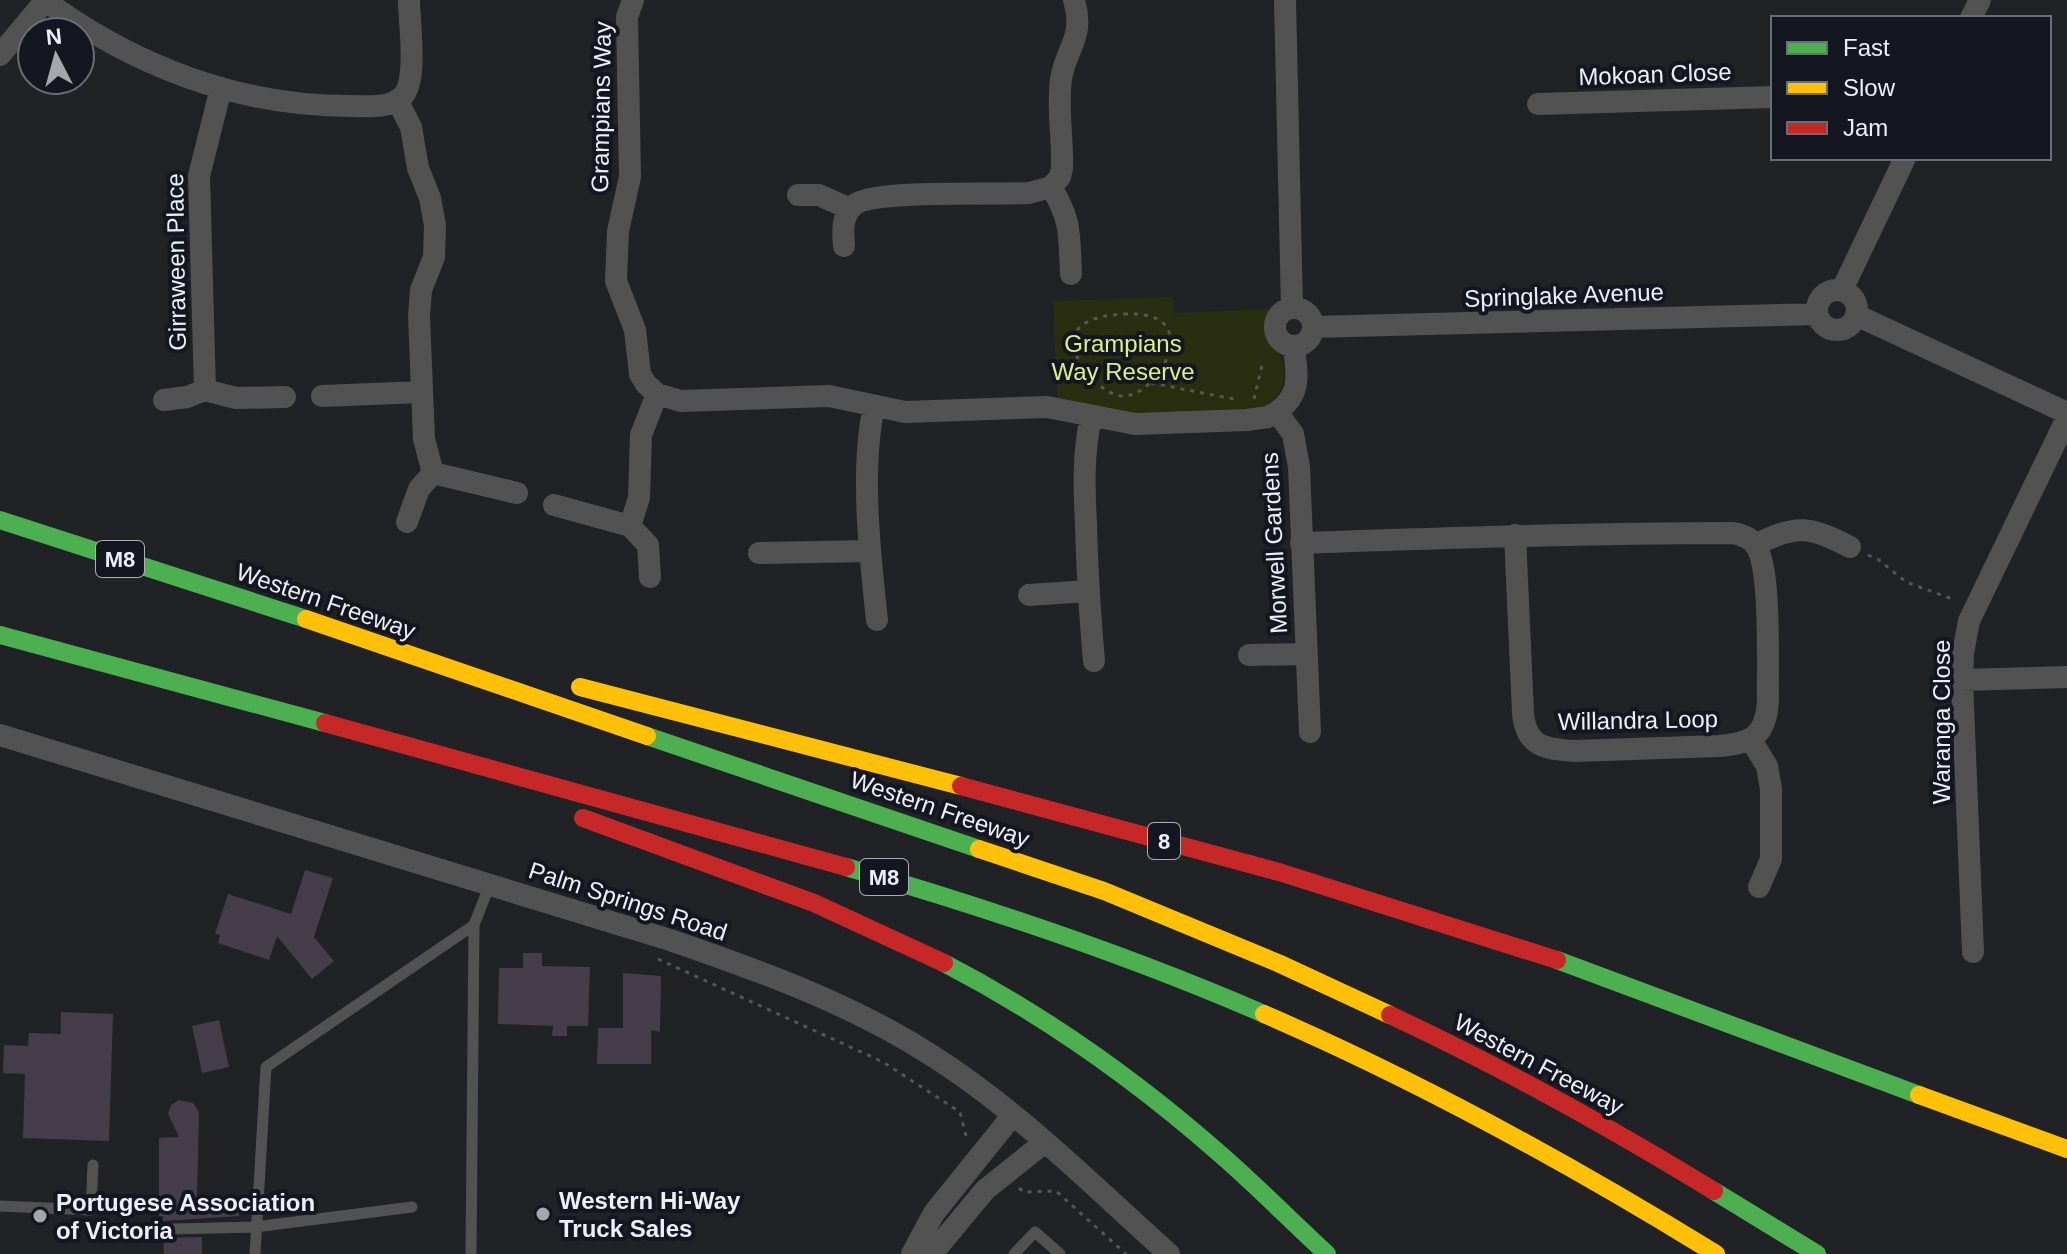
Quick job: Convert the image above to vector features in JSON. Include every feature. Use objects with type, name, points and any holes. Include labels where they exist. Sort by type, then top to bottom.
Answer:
[{"type":"highway","name":"Western Freeway","points":[[0,520],[240,597],[1104,891],[1278,963],[1482,1058],[1648,1151],[1817,1254]]},
{"type":"highway","points":[[240,597],[502,667]]},
{"type":"highway","points":[[0,635],[488,782],[884,933],[949,965],[1088,1052],[1158,1103],[1220,1155],[1327,1254]]},
{"type":"highway","name":"M8","points":[[0,635],[858,869],[1018,919],[1168,974],[1260,1012],[1393,1074],[1547,1152],[1716,1254]]},
{"type":"highway","name":"8","points":[[564,683],[1354,894],[1511,944],[2067,1149]]},
{"type":"street","points":[[0,55],[45,0],[80,26],[135,56],[189,79],[300,104],[372,106],[397,100],[408,88],[409,0]]},
{"type":"street","name":"Grampians Way","points":[[633,0],[627,27],[630,177],[618,231],[616,281],[635,330],[640,374],[657,394]]},
{"type":"street","points":[[844,246],[843,226],[850,209],[864,199],[1029,193],[1051,187],[1060,177],[1062,168],[1061,81],[1076,38],[1078,14],[1074,0]]},
{"type":"street","points":[[1285,0],[1292,308]]},
{"type":"street","name":"Girraween Place","points":[[205,390],[199,176],[221,88]]},
{"type":"street","name":"Mokoan Close","points":[[1538,104],[1771,97]]},
{"type":"street","points":[[397,100],[411,127],[418,168],[430,198],[435,225],[434,257],[419,302],[424,439],[433,473]]},
{"type":"street","points":[[1842,290],[1904,160]]},
{"type":"street","points":[[1051,187],[1066,211],[1071,274]]},
{"type":"street","points":[[798,195],[819,195],[850,209]]},
{"type":"street","points":[[1832,290],[1842,290],[1851,296],[1856,305],[1853,323],[1840,330],[1825,327],[1817,314],[1817,303],[1832,290]]},
{"type":"street","points":[[1292,308],[1304,311],[1313,327],[1307,341],[1294,347],[1278,339],[1274,329],[1281,313],[1292,308]]},
{"type":"street","name":"Springlake Avenue","points":[[1313,327],[1817,314]]},
{"type":"street","points":[[1856,315],[2067,415]]},
{"type":"street","points":[[630,526],[639,498],[641,435],[657,394],[681,401],[829,396],[915,413],[1047,407],[1135,424],[1247,420],[1268,417],[1291,401],[1296,386],[1294,347]]},
{"type":"street","points":[[164,400],[187,397],[205,390],[236,398],[285,397]]},
{"type":"street","points":[[322,396],[421,392]]},
{"type":"street","points":[[874,407],[869,429],[870,551],[877,620]]},
{"type":"street","name":"Morwell Gardens","points":[[1277,412],[1293,434],[1297,447],[1310,732]]},
{"type":"street","name":"Waranga Close","points":[[1973,952],[1963,653],[1969,621],[2067,415]]},
{"type":"street","points":[[1091,417],[1084,446],[1088,591],[1094,661]]},
{"type":"street","points":[[433,473],[517,493]]},
{"type":"street","points":[[407,522],[419,489],[433,473]]},
{"type":"street","points":[[554,505],[630,526],[648,545],[650,577]]},
{"type":"street","points":[[1301,543],[1515,535],[1733,533],[1745,536],[1755,545],[1774,536],[1804,529],[1819,531],[1850,547]]},
{"type":"street","name":"Willandra Loop","points":[[1515,535],[1524,729],[1532,740],[1543,746],[1575,751],[1719,746],[1751,740],[1764,724],[1768,701],[1765,572],[1755,545]]},
{"type":"street","points":[[759,553],[870,551]]},
{"type":"street","points":[[1029,595],[1088,591]]},
{"type":"street","name":"Morwell Gardens","points":[[1249,655],[1306,654]]},
{"type":"street","points":[[1962,680],[2067,677]]},
{"type":"street","name":"Palm Springs Road","points":[[3,739],[670,940],[819,995],[930,1054],[1013,1115],[1169,1254]]},
{"type":"street","points":[[1751,740],[1767,766],[1771,789],[1771,859],[1759,887]]},
{"type":"street","points":[[912,1254],[934,1213],[1013,1115]]},
{"type":"street","points":[[932,1254],[985,1190],[1045,1142]]},
{"type":"lane","points":[[471,1254],[474,925],[490,884]]},
{"type":"lane","points":[[255,1254],[266,1067],[474,925]]},
{"type":"lane","points":[[0,1206],[91,1210],[93,1165]]},
{"type":"lane","points":[[133,1230],[255,1227],[412,1207]]},
{"type":"lane","points":[[1014,1254],[1035,1232],[1060,1254]]},
{"type":"path","points":[[1151,383],[1165,363],[1170,342],[1168,327],[1160,320],[1136,314],[1108,315],[1084,324],[1077,331],[1074,336],[1076,352],[1083,369],[1096,384],[1117,396],[1126,397],[1151,383],[1239,400]]},
{"type":"path","points":[[1253,403],[1262,365]]},
{"type":"path","points":[[1850,547],[1879,560],[1906,582],[1923,591],[1961,601]]},
{"type":"path","points":[[714,985],[793,1019],[896,1071],[960,1112],[964,1136],[980,1156]]},
{"type":"path","points":[[1003,1176],[1024,1192],[1056,1191],[1126,1254]]},
{"type":"green space","name":"Grampians Way Reserve","points":[[1173,297],[1174,313],[1275,309],[1267,333],[1279,354],[1284,378],[1279,392],[1269,404],[1262,409],[1119,415],[1057,399],[1053,301]]},
{"type":"building","points":[[305,870],[333,878],[314,937],[334,961],[312,979],[277,936],[269,960],[218,943],[220,935],[215,934],[228,894],[291,914]]},
{"type":"building","points":[[523,953],[542,953],[542,966],[590,967],[588,1026],[567,1026],[567,1036],[552,1036],[553,1026],[498,1024],[499,968],[523,968]]},
{"type":"building","points":[[623,973],[661,976],[660,1032],[651,1030],[651,1064],[597,1064],[598,1028],[623,1028]]},
{"type":"building","points":[[61,1012],[113,1014],[109,1141],[23,1138],[25,1074],[3,1073],[4,1045],[28,1046],[29,1033],[61,1034]]},
{"type":"building","points":[[219,1020],[229,1067],[202,1073],[192,1026]]},
{"type":"building","points":[[179,1100],[193,1103],[199,1112],[197,1196],[240,1196],[239,1216],[163,1221],[163,1216],[159,1216],[159,1138],[179,1137],[168,1114],[171,1105]]},
{"type":"building","points":[[202,1237],[202,1254],[164,1254],[163,1238]]},
{"type":"traffic: fast","points":[[0,520],[306,619]]},
{"type":"traffic: fast","points":[[0,635],[325,723]]},
{"type":"traffic: fast","points":[[647,736],[979,849]]},
{"type":"traffic: fast","points":[[846,867],[1057,934],[1264,1014]]},
{"type":"traffic: fast","points":[[1557,960],[1919,1095]]},
{"type":"traffic: fast","points":[[944,963],[1018,1004],[1156,1100],[1247,1178],[1327,1254]]},
{"type":"traffic: fast","points":[[1714,1191],[1817,1254]]},
{"type":"traffic: slow","points":[[306,619],[647,736]]},
{"type":"traffic: slow","points":[[580,687],[961,786]]},
{"type":"traffic: slow","points":[[979,849],[1104,891],[1278,963],[1390,1015]]},
{"type":"traffic: slow","points":[[1264,1014],[1438,1096],[1606,1188],[1716,1254]]},
{"type":"traffic: slow","points":[[1919,1095],[2067,1149]]},
{"type":"traffic: jam","points":[[325,723],[846,867]]},
{"type":"traffic: jam","points":[[961,786],[1279,872],[1557,960]]},
{"type":"traffic: jam","points":[[583,818],[814,903],[944,963]]},
{"type":"traffic: jam","points":[[1390,1015],[1555,1098],[1714,1191]]},
{"type":"place","name":"Western Hi-Way Truck Sales","points":[[543,1214]]},
{"type":"place","name":"Portugese Association of Victoria","points":[[40,1216]]}]
